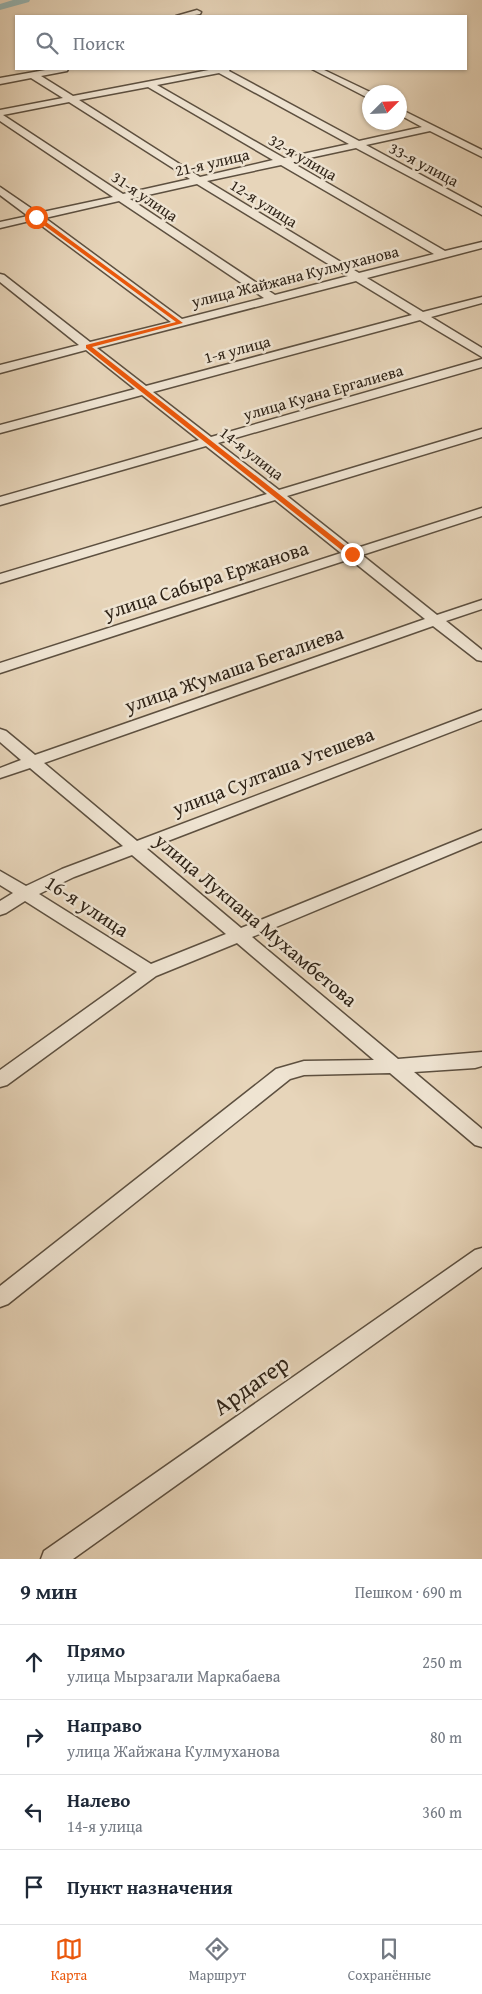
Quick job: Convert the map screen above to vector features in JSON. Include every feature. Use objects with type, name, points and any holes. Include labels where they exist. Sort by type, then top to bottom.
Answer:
[{"type":"street","points":[[184,15],[197,12]]},
{"type":"street","points":[[0,81],[59,70]]},
{"type":"street","points":[[0,115],[218,70]]},
{"type":"street","name":"33-я улица","points":[[225,70],[357,145],[482,212]]},
{"type":"street","points":[[318,70],[362,92]]},
{"type":"street","name":"12-я улица","points":[[33,75],[356,278],[482,353]]},
{"type":"street","name":"32-я улица","points":[[149,84],[443,255]]},
{"type":"street","name":"31-я улица","points":[[0,115],[273,299]]},
{"type":"street","points":[[407,116],[482,154]]},
{"type":"street","name":"21-я улица","points":[[0,225],[431,128]]},
{"type":"street","points":[[0,190],[180,323]]},
{"type":"street","name":"улица Жайжана Кулмуханова","points":[[0,369],[482,245]]},
{"type":"street","name":"14-я улица","points":[[0,278],[482,657]]},
{"type":"street","name":"1-я улица","points":[[0,429],[482,300]]},
{"type":"street","name":"улица Куана Ергалиева","points":[[0,501],[482,363]]},
{"type":"street","points":[[0,578],[482,433]]},
{"type":"street","name":"улица Сабыра Ержанова","points":[[0,668],[482,512]]},
{"type":"street","name":"улица Жумаша Бегалиева","points":[[0,773],[482,604]]},
{"type":"street","name":"улица Султаша Утешева","points":[[0,909],[25,893],[68,873],[482,715]]},
{"type":"street","name":"улица Лукпана Мухамбетова","points":[[0,734],[482,1140]]},
{"type":"street","points":[[0,1080],[150,972],[482,835]]},
{"type":"street","name":"16-я улица","points":[[0,877],[150,972]]},
{"type":"street","points":[[1,1295],[283,1074],[304,1068],[394,1066],[482,1059]]},
{"type":"street","name":"Ардагер","points":[[53,1559],[482,1256]]},
{"type":"waterway","points":[[0,7],[25,0]]},
{"type":"route","points":[[36,217],[180,323],[88,347],[352,554]]}]
